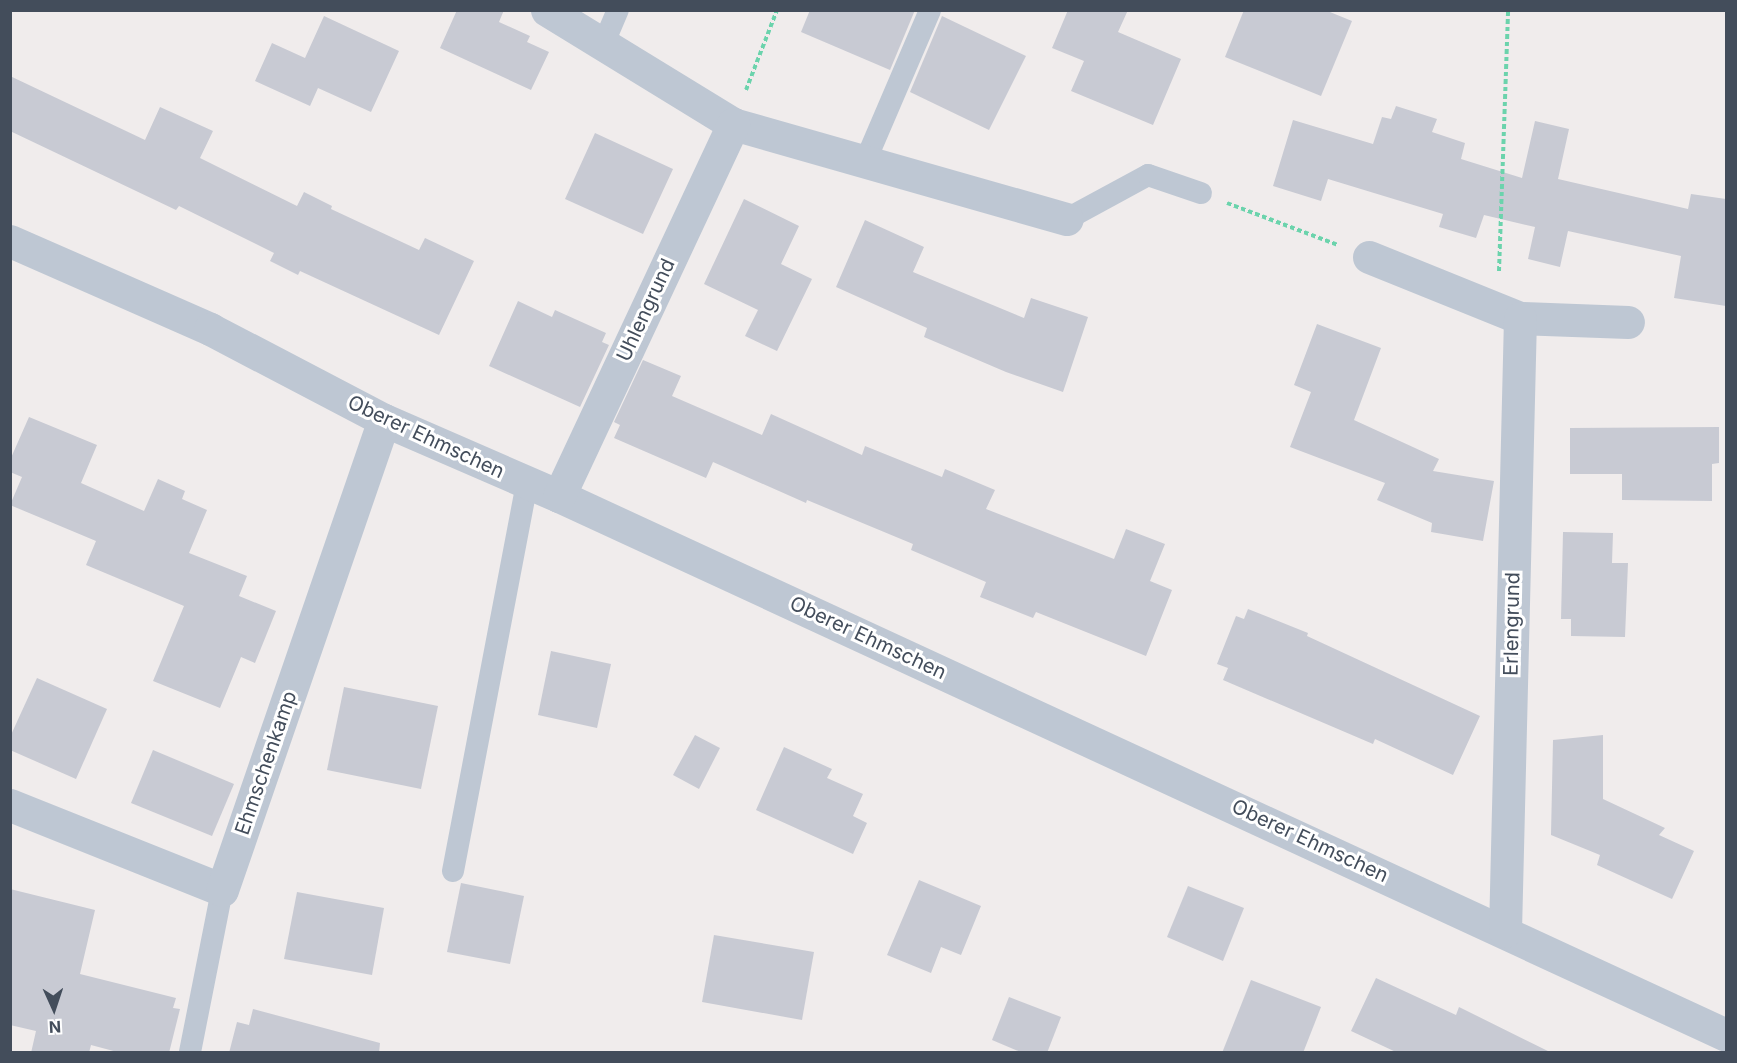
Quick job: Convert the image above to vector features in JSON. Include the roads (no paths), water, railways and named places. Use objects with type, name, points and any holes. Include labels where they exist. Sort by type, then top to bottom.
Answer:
[{"type":"street","points":[[547,10],[733,124],[1067,219]]},
{"type":"street","name":"Uhlengrund","points":[[559,496],[733,124]]},
{"type":"street","name":"Oberer Ehmschen","points":[[10,241],[210,329],[384,420],[559,496],[1726,1035]]},
{"type":"street","points":[[1369,257],[1509,313],[1628,322]]},
{"type":"street","name":"Erlengrund","points":[[1505,931],[1509,313]]},
{"type":"street","name":"Ehmschenkamp","points":[[222,890],[384,420]]},
{"type":"street","points":[[10,805],[222,890]]},
{"type":"lane","points":[[603,45],[618,10]]},
{"type":"lane","points":[[865,162],[930,10]]},
{"type":"lane","points":[[1067,219],[1148,174],[1201,193]]},
{"type":"lane","points":[[453,871],[526,483]]},
{"type":"lane","points":[[190,1053],[222,890]]}]
